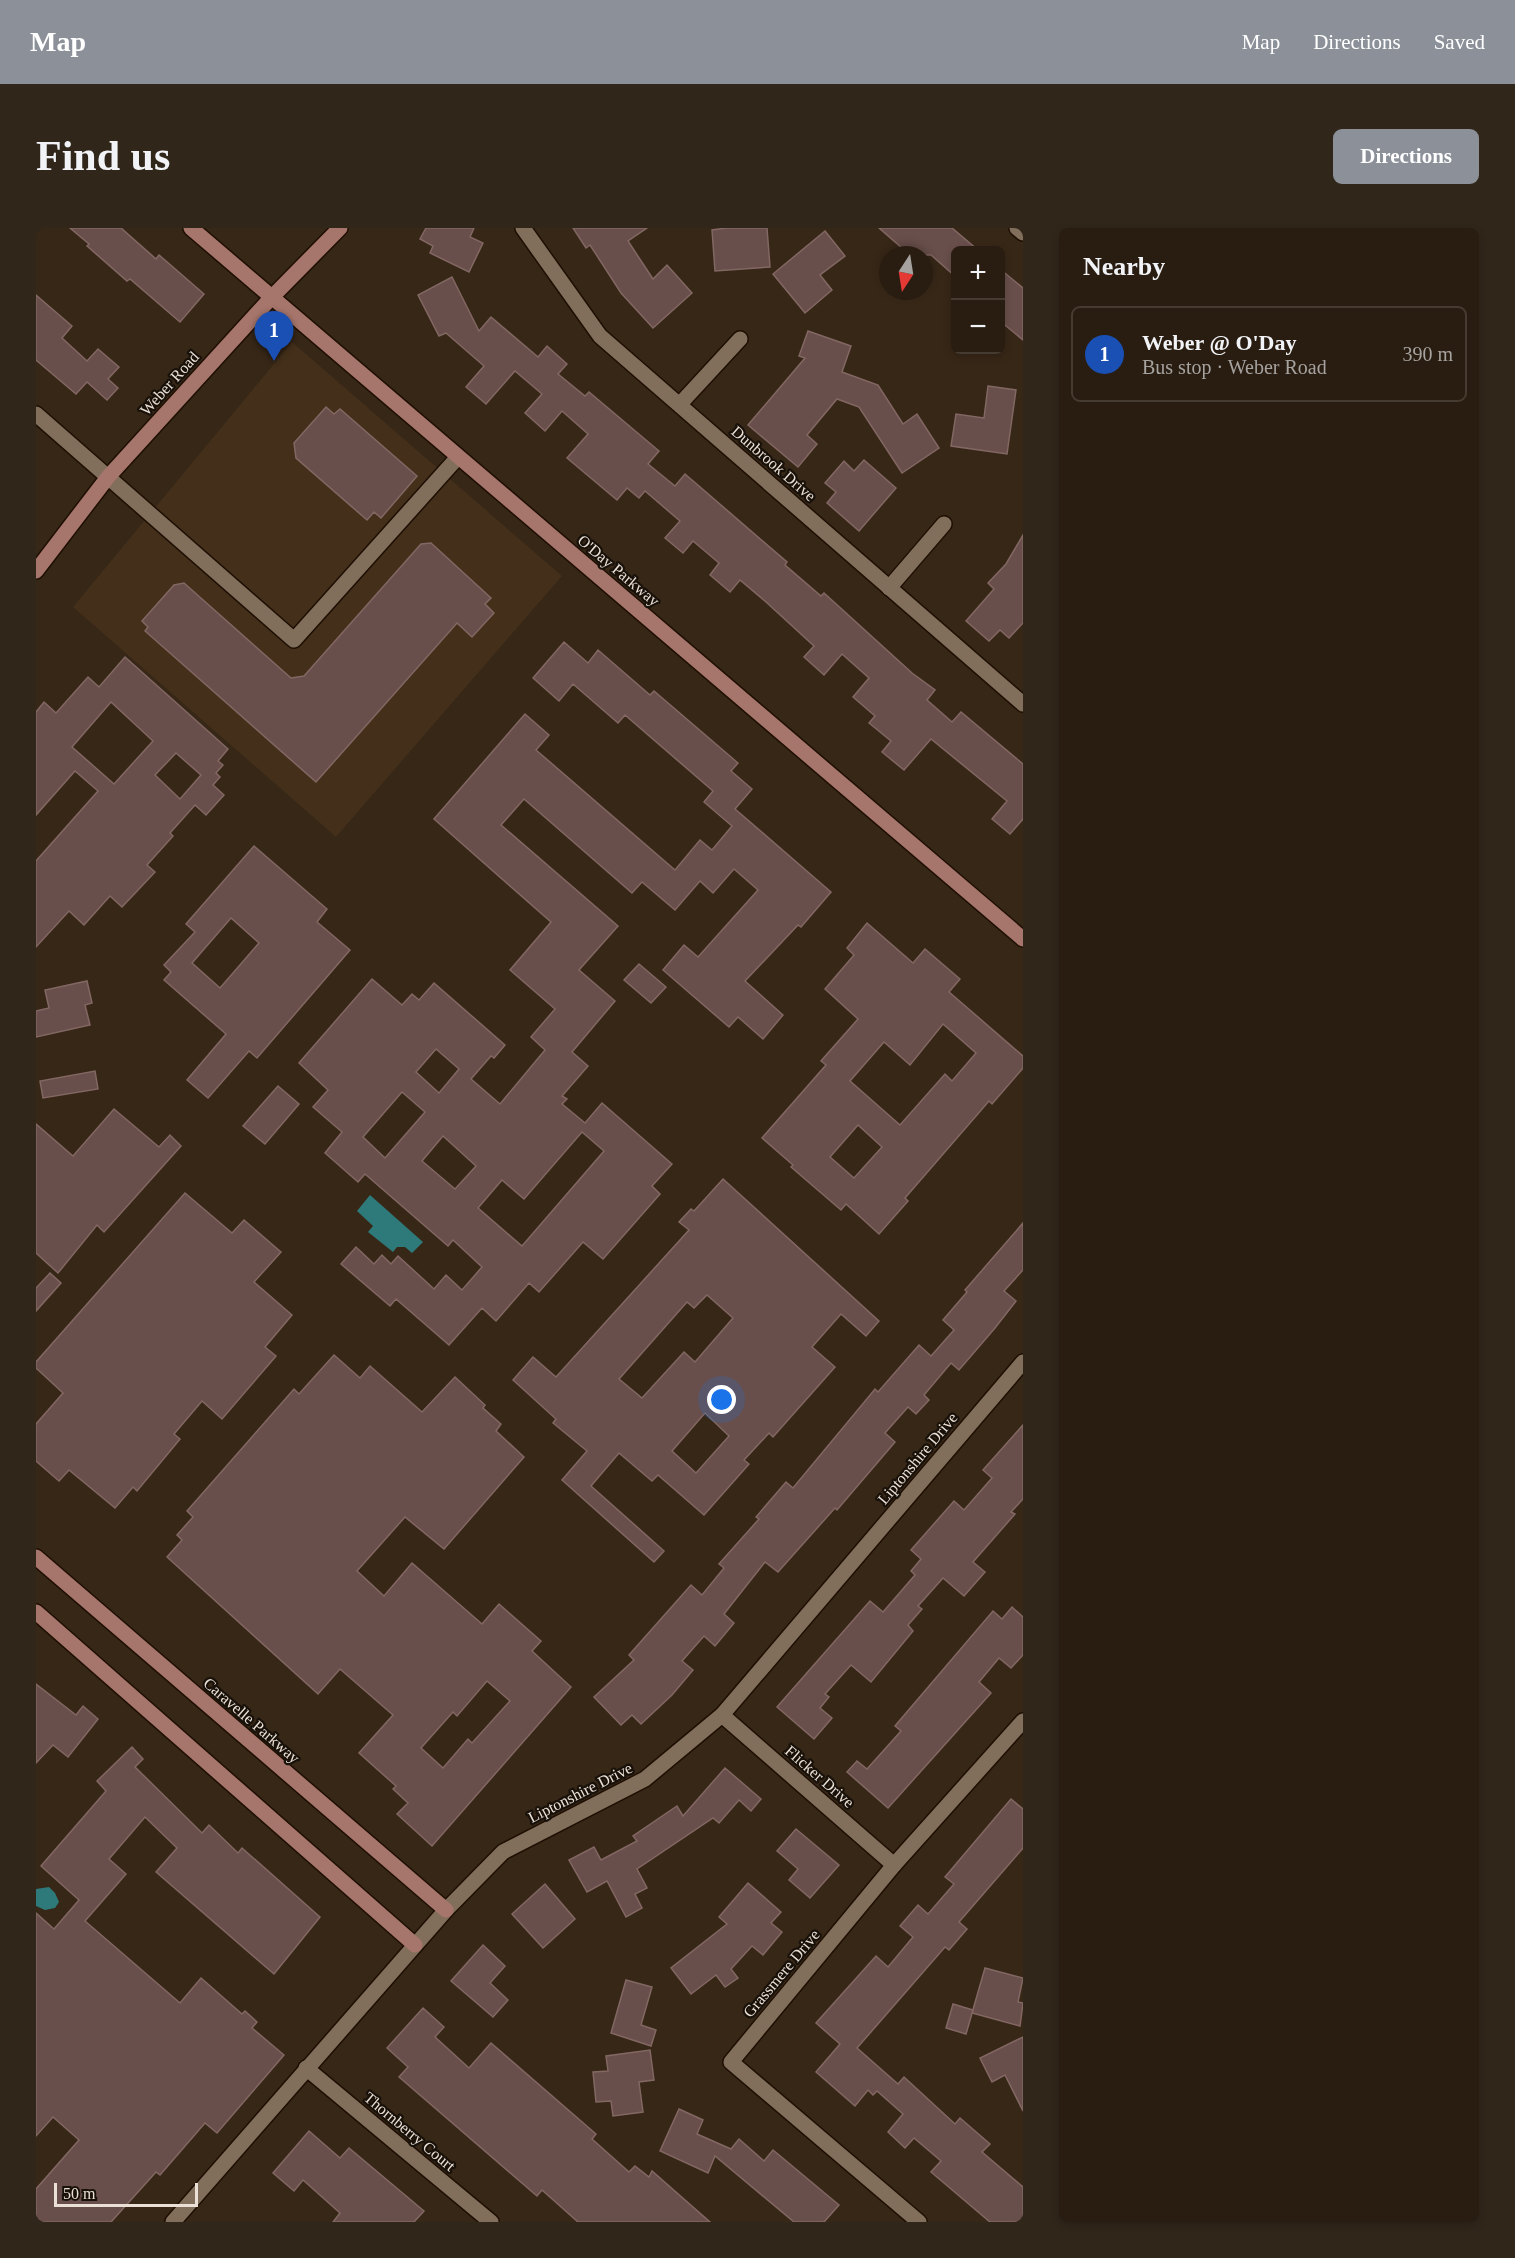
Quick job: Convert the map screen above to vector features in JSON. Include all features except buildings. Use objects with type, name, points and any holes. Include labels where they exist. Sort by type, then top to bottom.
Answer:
[{"type":"street","name":"O'Day Parkway","points":[[191,228],[1023,939]]},
{"type":"street","name":"Weber Road","points":[[36,571],[108,477],[271,298],[340,228]]},
{"type":"street","name":"Dunbrook Drive","points":[[523,228],[600,336],[1023,704]]},
{"type":"street","points":[[1017,228],[1023,233]]},
{"type":"street","points":[[680,404],[740,339]]},
{"type":"street","points":[[36,414],[294,640],[458,457]]},
{"type":"street","points":[[889,588],[945,524]]},
{"type":"street","name":"Liptonshire Drive","points":[[173,2222],[446,1910],[503,1852],[645,1779],[722,1715],[1023,1362]]},
{"type":"street","name":"Caravelle Parkway","points":[[36,1557],[446,1910]]},
{"type":"street","points":[[36,1612],[415,1945]]},
{"type":"street","name":"Flicker Drive","points":[[722,1715],[894,1865]]},
{"type":"street","name":"Grassmere Drive","points":[[919,2222],[731,2062],[894,1865],[1023,1721]]},
{"type":"street","name":"Thornberry Court","points":[[306,2068],[491,2222]]},
{"type":"shaded area","points":[[292,342],[562,576],[336,837],[73,607]]},
{"type":"water","points":[[370,1195],[423,1242],[412,1253],[405,1247],[397,1247],[393,1252],[368,1232],[373,1226],[357,1211]]},
{"type":"water","points":[[49,1887],[59,1902],[55,1908],[45,1910],[36,1906],[36,1889]]},
{"type":"place","name":"Weber @ O'Day","points":[[274,361]]}]
